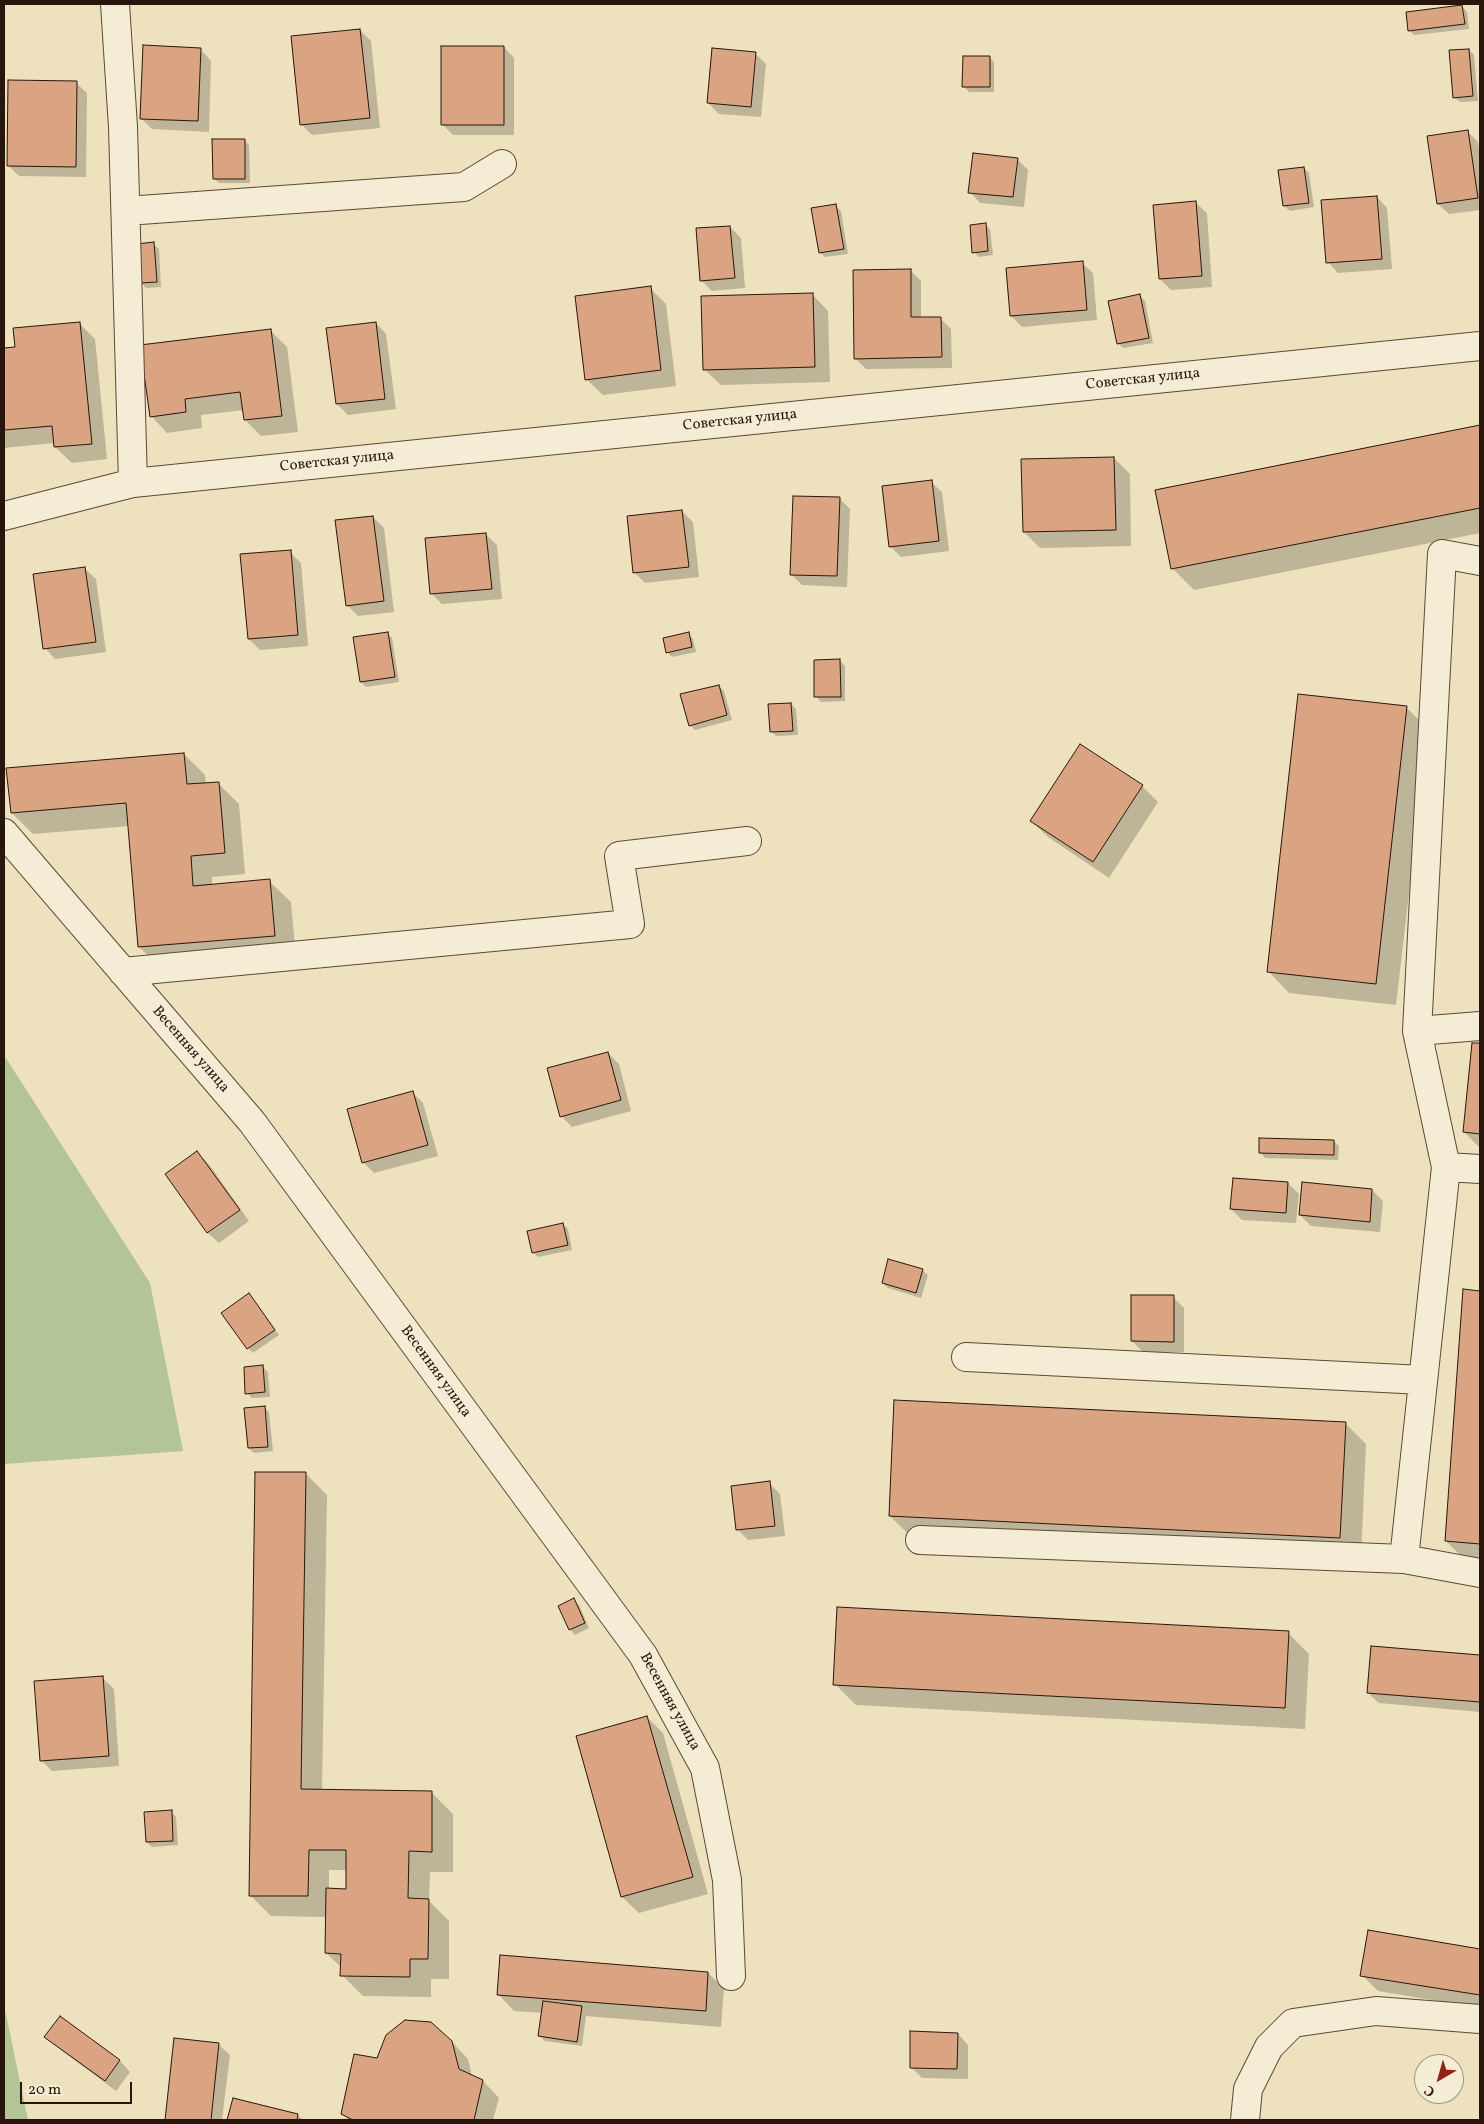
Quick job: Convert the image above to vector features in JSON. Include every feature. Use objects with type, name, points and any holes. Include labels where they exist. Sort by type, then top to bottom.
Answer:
[{"type":"street","points":[[115,4],[123,127],[133,483]]},
{"type":"street","points":[[126,211],[464,187],[502,164]]},
{"type":"street","name":"Советская улица","points":[[4,516],[133,483],[1480,346]]},
{"type":"street","points":[[1404,1559],[1446,1167],[1418,1031],[1442,554],[1480,561]]},
{"type":"street","name":"Весенняя улица","points":[[4,833],[252,1122],[643,1655],[705,1768],[727,1880],[731,1976]]},
{"type":"street","points":[[123,972],[630,924],[619,856],[747,841]]},
{"type":"street","points":[[1418,1031],[1480,1026]]},
{"type":"street","points":[[1446,1167],[1480,1169]]},
{"type":"street","points":[[966,1356],[1423,1380]]},
{"type":"street","points":[[920,1540],[1404,1559],[1480,1573]]},
{"type":"street","points":[[1245,2120],[1248,2089],[1268,2047],[1293,2023],[1376,2011],[1480,2019]]},
{"type":"green space","points":[[4,1055],[150,1283],[183,1451],[4,1464]]},
{"type":"green space","points":[[4,2005],[28,2120],[4,2120]]},
{"type":"building","points":[[1462,5],[1465,24],[1408,31],[1406,12]]},
{"type":"building","points":[[360,29],[370,118],[300,125],[291,36]]},
{"type":"building","points":[[143,45],[201,48],[198,121],[140,119]]},
{"type":"building","points":[[441,46],[504,46],[504,125],[441,125]]},
{"type":"building","points":[[712,48],[756,52],[751,107],[707,103]]},
{"type":"building","points":[[1469,49],[1473,96],[1453,98],[1449,50]]},
{"type":"building","points":[[963,56],[990,56],[990,87],[962,87]]},
{"type":"building","points":[[8,80],[77,81],[76,167],[7,166]]},
{"type":"building","points":[[1468,130],[1478,198],[1437,204],[1427,136]]},
{"type":"building","points":[[212,139],[245,139],[245,179],[213,179]]},
{"type":"building","points":[[973,153],[1018,158],[1013,197],[968,193]]},
{"type":"building","points":[[1304,167],[1309,203],[1283,206],[1278,170]]},
{"type":"building","points":[[1377,196],[1382,259],[1326,263],[1321,200]]},
{"type":"building","points":[[1196,201],[1202,276],[1159,279],[1153,205]]},
{"type":"building","points":[[836,204],[844,249],[819,253],[811,208]]},
{"type":"building","points":[[986,223],[988,251],[972,253],[970,225]]},
{"type":"building","points":[[730,226],[735,278],[700,281],[696,228]]},
{"type":"building","points":[[154,242],[157,282],[140,283],[137,244]]},
{"type":"building","points":[[1083,261],[1087,310],[1010,316],[1006,268]]},
{"type":"building","points":[[911,269],[911,317],[941,317],[942,357],[854,359],[853,270]]},
{"type":"building","points":[[651,286],[661,370],[585,380],[575,296]]},
{"type":"building","points":[[813,293],[815,367],[703,370],[701,296]]},
{"type":"building","points":[[1140,294],[1149,338],[1117,344],[1108,301]]},
{"type":"building","points":[[80,322],[92,444],[54,447],[52,426],[4,430],[4,348],[15,347],[13,328]]},
{"type":"building","points":[[376,322],[385,399],[336,404],[326,328]]},
{"type":"building","points":[[271,329],[282,416],[244,420],[240,392],[185,399],[186,412],[150,417],[140,345]]},
{"type":"building","points":[[1480,425],[1480,508],[1171,569],[1155,490]]},
{"type":"building","points":[[1114,457],[1116,530],[1023,532],[1021,459]]},
{"type":"building","points":[[932,480],[939,541],[889,547],[882,486]]},
{"type":"building","points":[[793,496],[840,497],[837,576],[790,575]]},
{"type":"building","points":[[682,510],[689,567],[633,573],[627,516]]},
{"type":"building","points":[[373,516],[384,601],[346,606],[335,520]]},
{"type":"building","points":[[486,533],[492,589],[430,594],[425,538]]},
{"type":"building","points":[[291,550],[298,635],[248,639],[240,554]]},
{"type":"building","points":[[85,567],[96,642],[43,649],[33,574]]},
{"type":"building","points":[[388,632],[395,677],[360,682],[353,637]]},
{"type":"building","points":[[689,632],[692,647],[666,653],[663,638]]},
{"type":"building","points":[[840,659],[841,697],[814,697],[814,660]]},
{"type":"building","points":[[719,685],[727,715],[689,726],[680,694]]},
{"type":"building","points":[[1298,694],[1407,706],[1376,984],[1267,972]]},
{"type":"building","points":[[791,703],[793,731],[770,732],[768,704]]},
{"type":"building","points":[[1080,744],[1143,785],[1093,862],[1030,821]]},
{"type":"building","points":[[184,753],[187,784],[219,782],[225,853],[191,856],[193,886],[270,879],[275,936],[138,947],[126,803],[11,813],[6,768]]},
{"type":"building","points":[[1472,1043],[1480,1043],[1480,1134],[1463,1132]]},
{"type":"building","points":[[608,1052],[621,1100],[560,1117],[547,1068]]},
{"type":"building","points":[[413,1091],[428,1145],[362,1163],[347,1109]]},
{"type":"building","points":[[1259,1138],[1334,1140],[1334,1155],[1259,1153]]},
{"type":"building","points":[[197,1151],[240,1210],[207,1233],[165,1174]]},
{"type":"building","points":[[1233,1178],[1288,1182],[1286,1213],[1230,1209]]},
{"type":"building","points":[[1302,1182],[1372,1189],[1370,1222],[1299,1215]]},
{"type":"building","points":[[563,1223],[568,1245],[532,1253],[527,1231]]},
{"type":"building","points":[[888,1259],[923,1269],[916,1293],[882,1283]]},
{"type":"building","points":[[1463,1289],[1480,1291],[1480,1544],[1445,1541]]},
{"type":"building","points":[[249,1293],[275,1330],[247,1349],[221,1313]]},
{"type":"building","points":[[1131,1295],[1174,1295],[1174,1342],[1131,1341]]},
{"type":"building","points":[[263,1365],[265,1392],[245,1394],[244,1367]]},
{"type":"building","points":[[894,1400],[1346,1422],[1340,1538],[889,1516]]},
{"type":"building","points":[[265,1406],[268,1447],[248,1448],[244,1408]]},
{"type":"building","points":[[255,1472],[306,1472],[301,1789],[432,1791],[432,1852],[409,1851],[408,1898],[429,1899],[428,1959],[410,1959],[410,1977],[340,1976],[341,1954],[325,1953],[326,1888],[346,1889],[346,1850],[309,1850],[308,1896],[249,1896]]},
{"type":"building","points":[[770,1481],[775,1526],[736,1530],[731,1486]]},
{"type":"building","points":[[574,1598],[585,1623],[569,1630],[558,1606]]},
{"type":"building","points":[[837,1607],[1289,1631],[1285,1708],[833,1685]]},
{"type":"building","points":[[1371,1646],[1480,1655],[1480,1702],[1367,1693]]},
{"type":"building","points":[[103,1676],[109,1756],[40,1761],[34,1681]]},
{"type":"building","points":[[647,1716],[693,1877],[621,1897],[576,1736]]},
{"type":"building","points":[[172,1810],[173,1841],[146,1842],[144,1812]]},
{"type":"building","points":[[1368,1930],[1480,1949],[1480,1995],[1360,1976]]},
{"type":"building","points":[[500,1955],[708,1972],[706,2011],[497,1995]]},
{"type":"building","points":[[543,2001],[582,2006],[577,2042],[538,2036]]},
{"type":"building","points":[[60,2016],[120,2060],[105,2081],[44,2037]]},
{"type":"building","points":[[405,2020],[431,2022],[452,2041],[459,2069],[483,2080],[474,2120],[353,2120],[341,2114],[354,2054],[377,2058],[386,2035]]},
{"type":"building","points":[[910,2031],[958,2033],[957,2069],[910,2068]]},
{"type":"building","points":[[174,2038],[219,2043],[211,2120],[165,2120]]},
{"type":"building","points":[[233,2098],[298,2114],[297,2120],[227,2120]]}]
